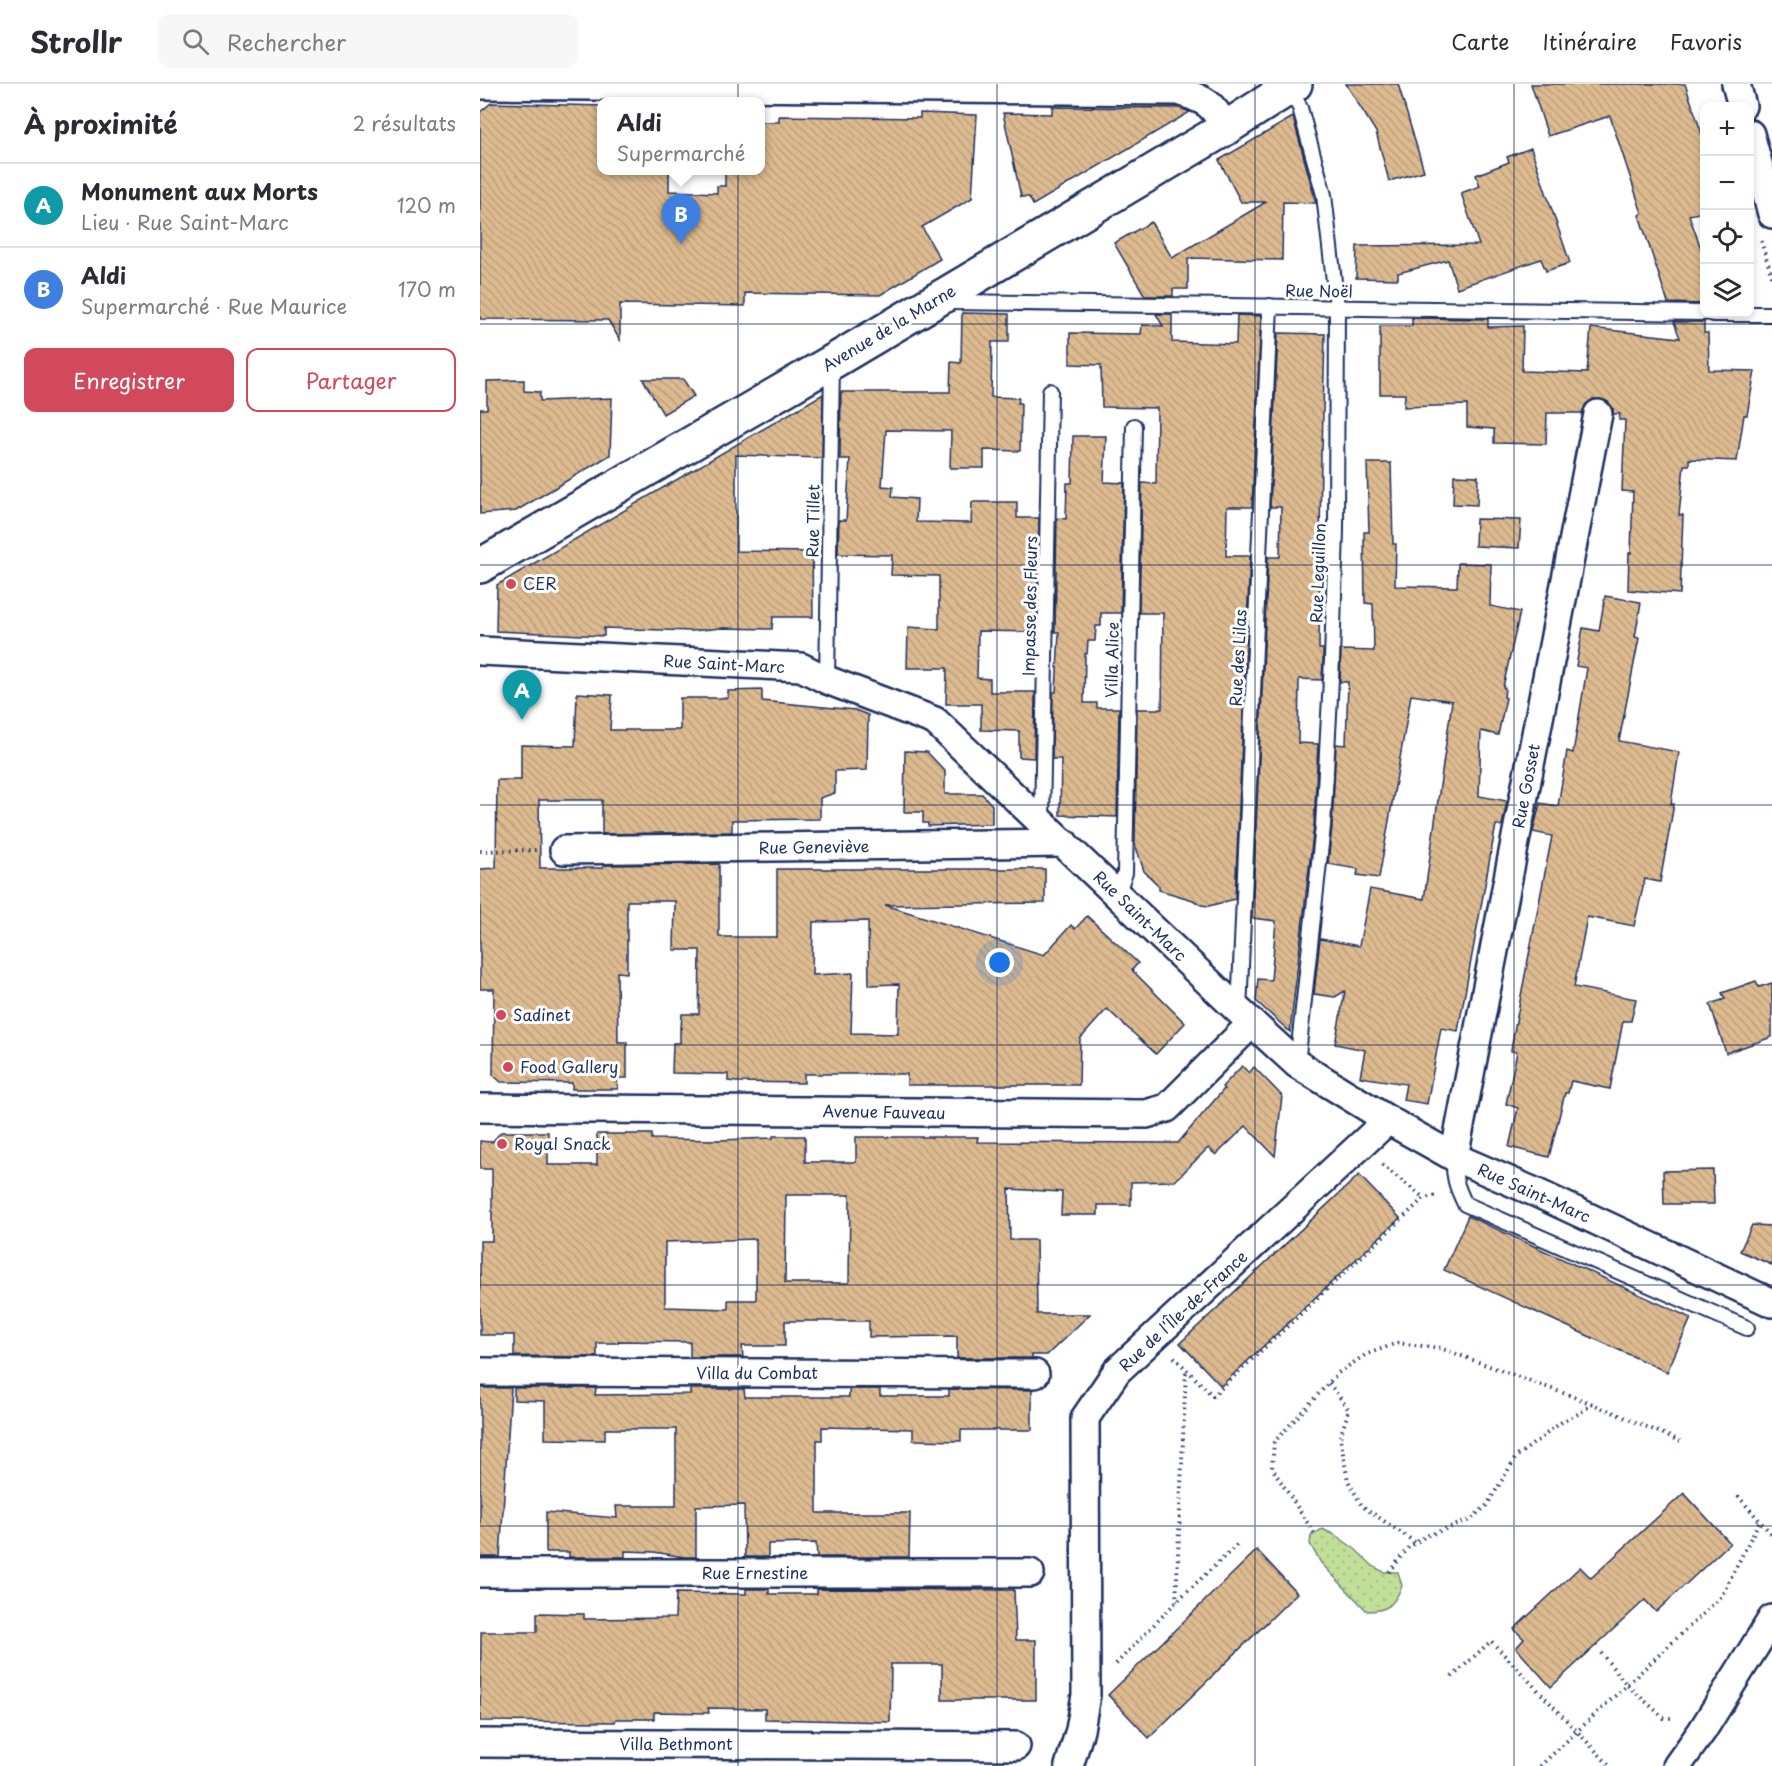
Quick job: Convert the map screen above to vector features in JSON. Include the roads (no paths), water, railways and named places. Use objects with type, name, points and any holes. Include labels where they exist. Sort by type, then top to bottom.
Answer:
[{"type":"street","points":[[1736,84],[1741,102]]},
{"type":"street","points":[[480,85],[1179,91],[1202,99],[1215,108],[1226,128]]},
{"type":"street","name":"Avenue de la Marne","points":[[480,566],[832,362],[1226,128],[1291,85]]},
{"type":"street","points":[[1754,151],[1772,214]]},
{"type":"street","name":"Rue Gosset","points":[[1454,1157],[1598,414]]},
{"type":"street","name":"Rue Saint-Marc","points":[[480,651],[801,667],[827,680],[935,721],[1297,1064],[1388,1120],[1454,1157],[1537,1193],[1772,1303]]},
{"type":"street","name":"Rue Geneviève","points":[[564,850],[1064,843]]},
{"type":"street","name":"Avenue Fauveau","points":[[480,1108],[1146,1114],[1167,1108],[1246,1017]]},
{"type":"street","name":"Rue de l'Île-de-France","points":[[1069,1766],[1080,1730],[1086,1695],[1085,1418],[1117,1371],[1388,1120]]},
{"type":"street","name":"Villa du Combat","points":[[480,1372],[1035,1374]]},
{"type":"street","name":"Rue Ernestine","points":[[480,1573],[1030,1573]]},
{"type":"street","points":[[1677,1766],[1702,1731],[1772,1619]]},
{"type":"street","name":"Villa Bethmont","points":[[480,1743],[1016,1746]]},
{"type":"lane","name":"Rue Leguillon","points":[[1291,85],[1300,108],[1323,195],[1337,308],[1336,530],[1331,683],[1323,826],[1297,1064]]},
{"type":"lane","name":"Rue Noël","points":[[932,302],[1700,313]]},
{"type":"lane","name":"Rue des Lilas","points":[[1246,1017],[1270,306]]},
{"type":"lane","points":[[1754,314],[1772,314]]},
{"type":"lane","name":"Rue Tillet","points":[[827,680],[832,362]]},
{"type":"lane","name":"Impasse des Fleurs","points":[[1042,822],[1050,391]]},
{"type":"lane","name":"Villa Alice","points":[[1117,894],[1125,873],[1134,426]]},
{"type":"lane","points":[[1454,1157],[1453,1174],[1465,1204],[1747,1328]]},
{"type":"place","name":"Aldi","points":[[681,244]]},
{"type":"place","name":"CER","points":[[511,584]]},
{"type":"place","name":"Monument aux Morts","points":[[522,720]]},
{"type":"place","name":"Sadinet","points":[[501,1015]]},
{"type":"place","name":"Food Gallery","points":[[508,1067]]},
{"type":"place","name":"Royal Snack","points":[[502,1144]]}]
